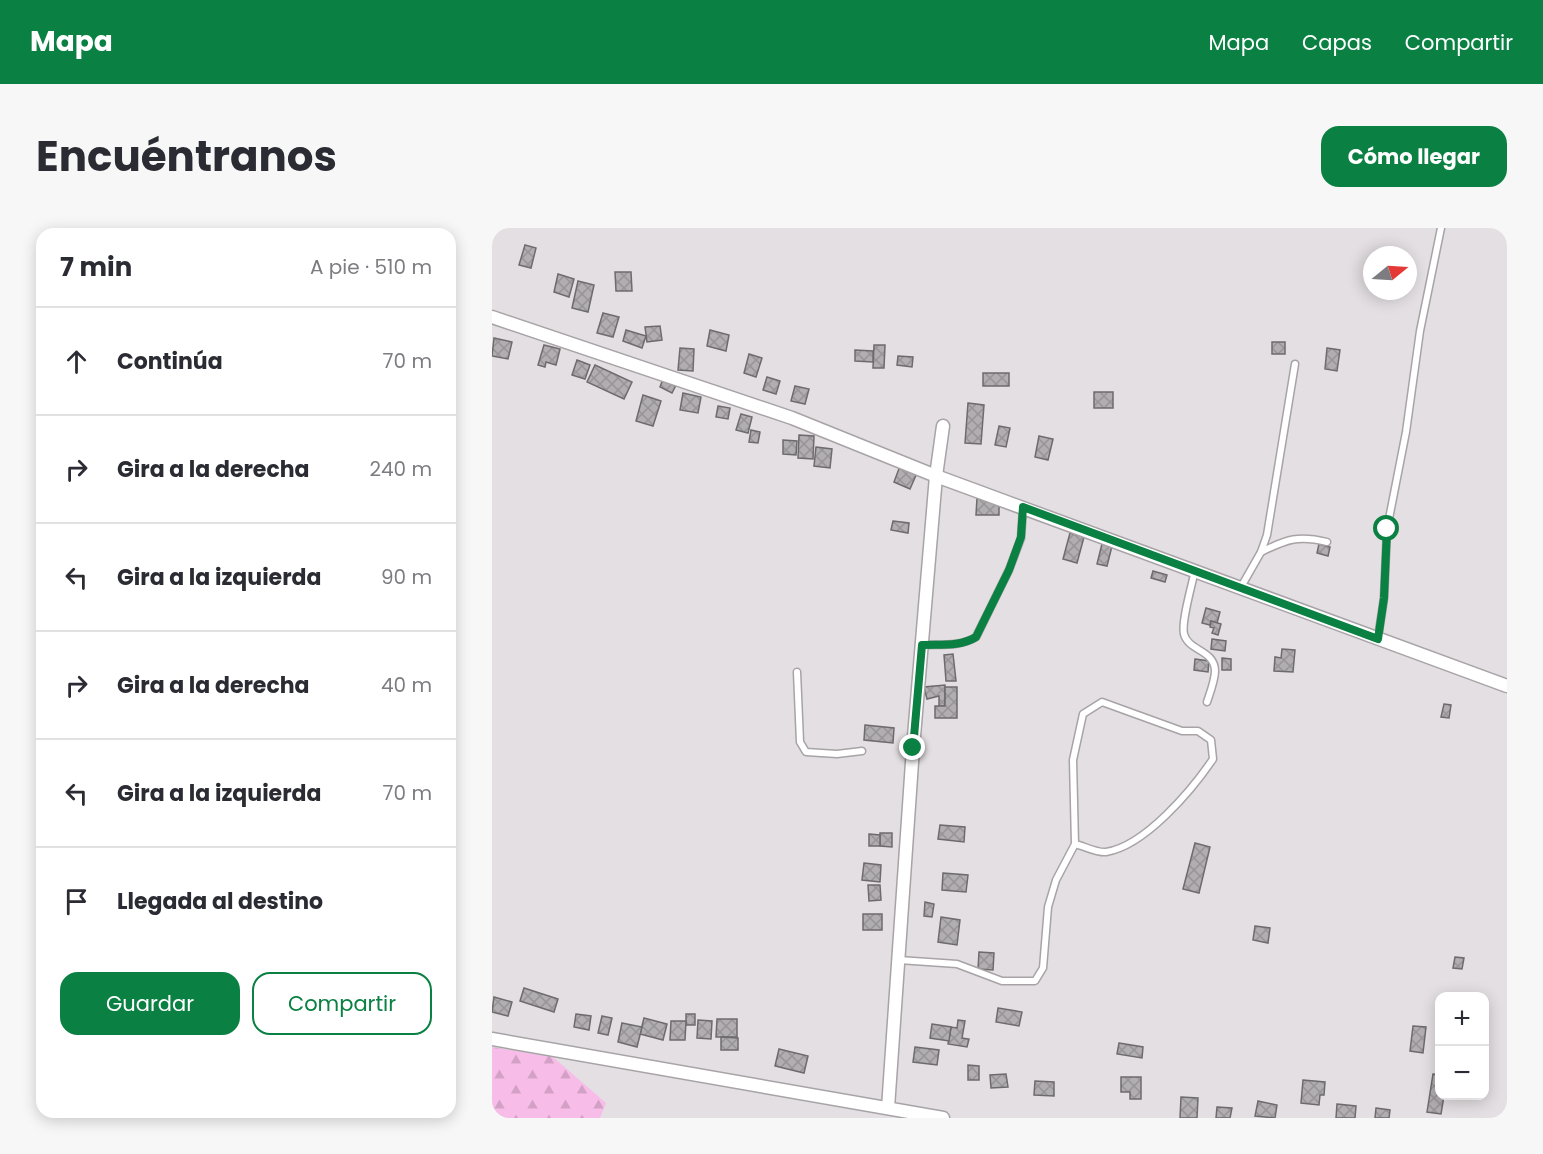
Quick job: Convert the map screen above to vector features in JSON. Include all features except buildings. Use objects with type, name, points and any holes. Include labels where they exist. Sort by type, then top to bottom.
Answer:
[{"type":"street","points":[[492,317],[792,418],[936,476],[1507,686]]},
{"type":"street","points":[[888,1108],[922,645],[936,476],[943,426]]},
{"type":"street","points":[[492,1039],[943,1118]]},
{"type":"lane","points":[[1378,639],[1384,598],[1387,529],[1406,432],[1420,331],[1441,228]]},
{"type":"lane","points":[[1241,587],[1261,552],[1267,536],[1295,364]]},
{"type":"lane","points":[[922,645],[958,644],[976,637],[1009,570],[1021,537],[1023,507]]},
{"type":"lane","points":[[1261,552],[1284,540],[1309,537],[1327,542]]},
{"type":"lane","points":[[1195,570],[1183,624],[1184,637],[1192,646],[1203,651],[1213,661],[1215,671],[1207,702]]},
{"type":"lane","points":[[797,672],[800,742],[806,752],[837,754],[862,751]]},
{"type":"lane","points":[[898,960],[957,964],[1002,981],[1035,981],[1043,968],[1048,907],[1056,880],[1075,844],[1073,760],[1083,714],[1102,702],[1182,731],[1198,731],[1211,740],[1213,759],[1193,789],[1129,845],[1104,852],[1075,844]]},
{"type":"green space","points":[[492,1047],[553,1057],[606,1103],[600,1118],[492,1118]]},
{"type":"route","points":[[913,748],[922,645],[958,644],[976,637],[1009,570],[1021,537],[1023,507],[1378,639],[1384,598],[1387,529]]}]
